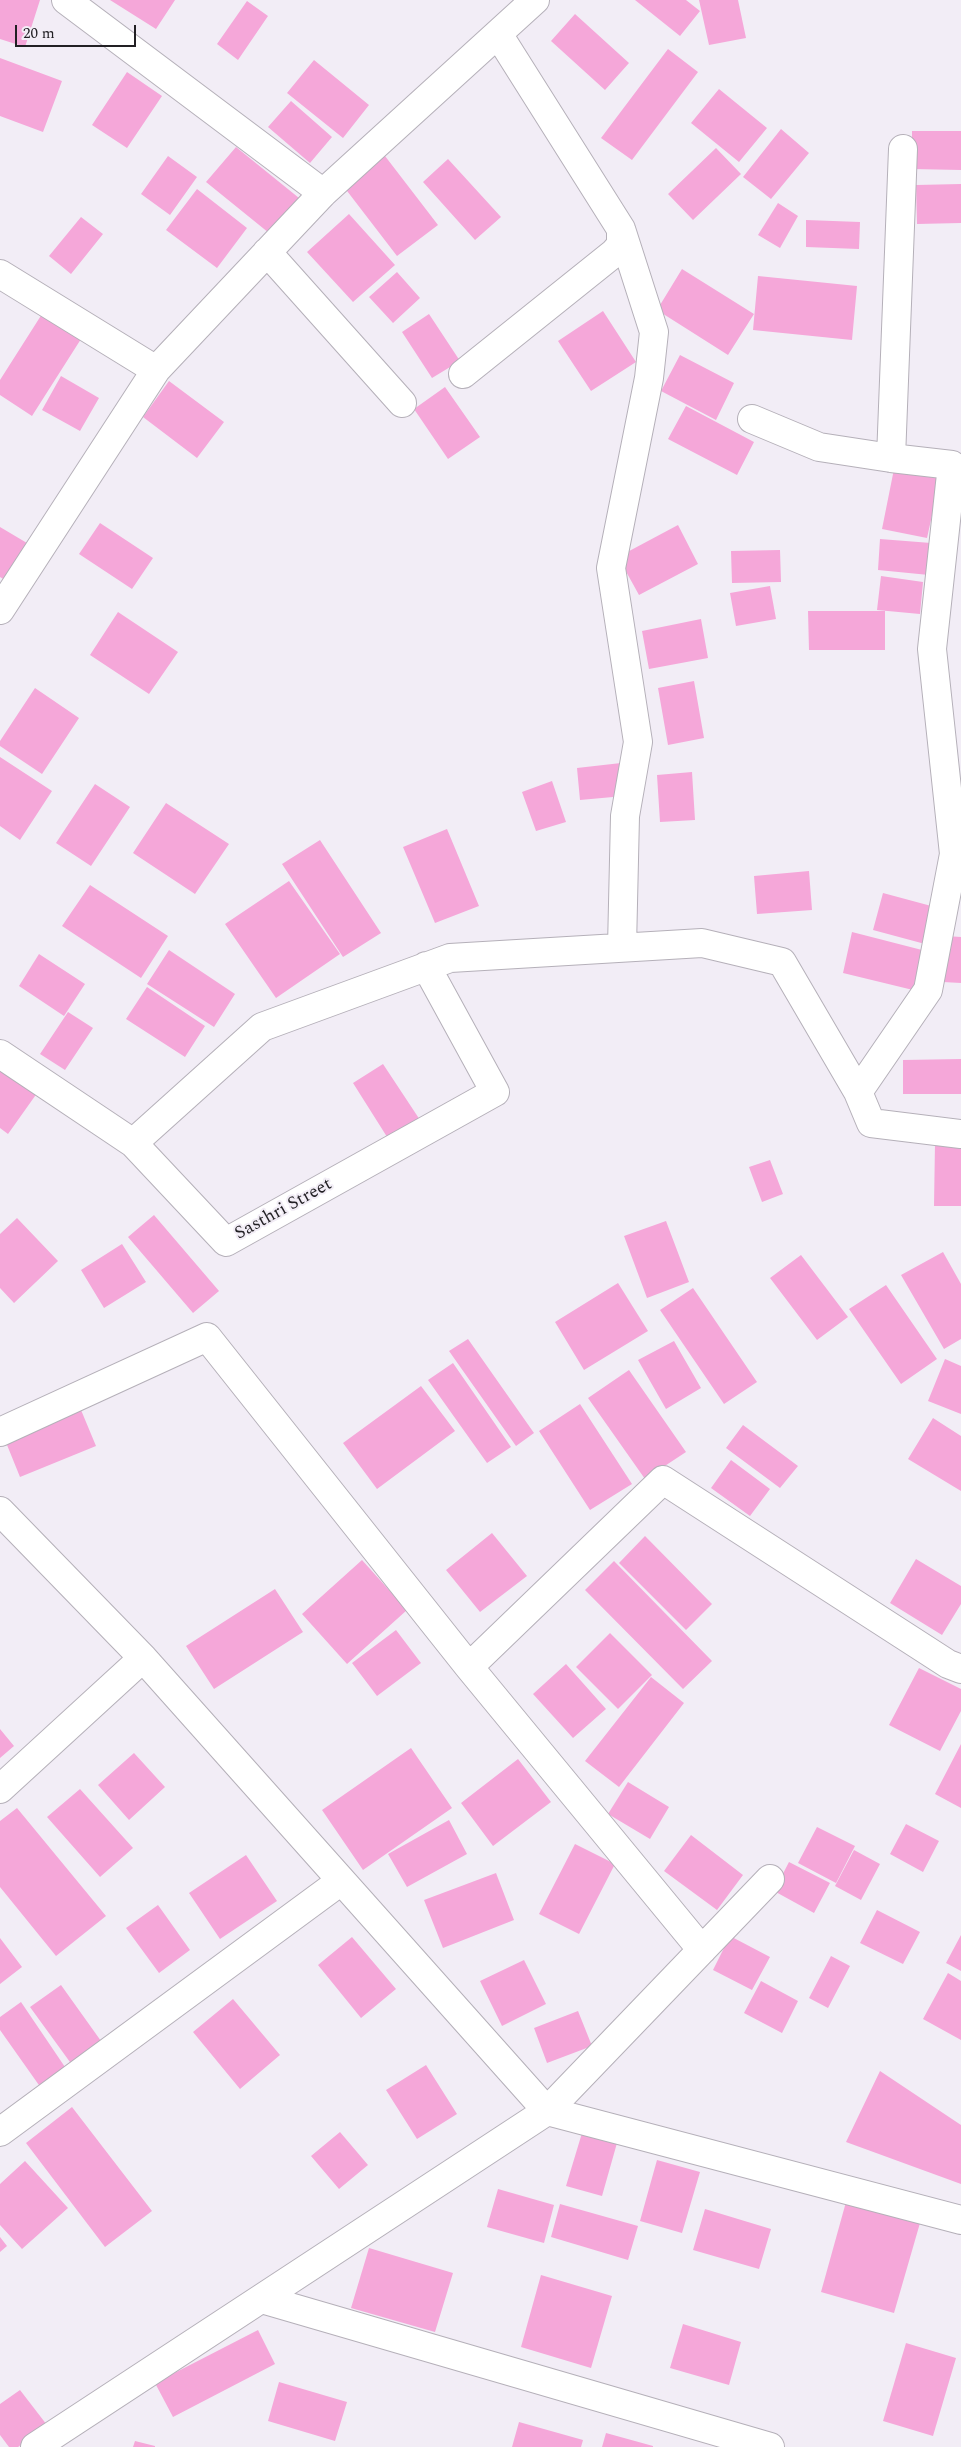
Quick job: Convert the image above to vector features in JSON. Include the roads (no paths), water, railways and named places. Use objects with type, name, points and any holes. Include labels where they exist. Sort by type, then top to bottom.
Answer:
[{"type":"street","points":[[66,0],[323,193]]},
{"type":"street","points":[[1,604],[156,370],[323,193],[498,34],[525,3]]},
{"type":"street","points":[[498,34],[621,229],[654,332],[649,378],[611,568],[638,742],[625,816],[622,947]]},
{"type":"street","points":[[891,458],[903,149]]},
{"type":"street","points":[[463,374],[614,253],[621,245],[621,229]]},
{"type":"street","points":[[267,252],[402,402]]},
{"type":"street","points":[[0,274],[156,370]]},
{"type":"street","points":[[752,419],[819,447],[891,458],[956,464],[932,649],[954,854],[928,990],[858,1092]]},
{"type":"street","points":[[133,1143],[262,1027],[426,966],[450,958],[702,943],[782,962],[858,1092],[872,1124],[961,1134]]},
{"type":"street","name":"Sasthri Street","points":[[0,1054],[133,1143],[226,1242],[495,1092],[426,966]]},
{"type":"street","points":[[0,1432],[206,1337],[469,1667],[702,1950]]},
{"type":"street","points":[[469,1667],[663,1480],[948,1664],[961,1669]]},
{"type":"street","points":[[0,1511],[143,1658],[547,2111],[961,2220]]},
{"type":"street","points":[[0,1789],[143,1658]]},
{"type":"street","points":[[35,2447],[547,2111],[770,1879]]},
{"type":"street","points":[[0,2132],[341,1881]]},
{"type":"street","points":[[262,2299],[770,2447]]}]
